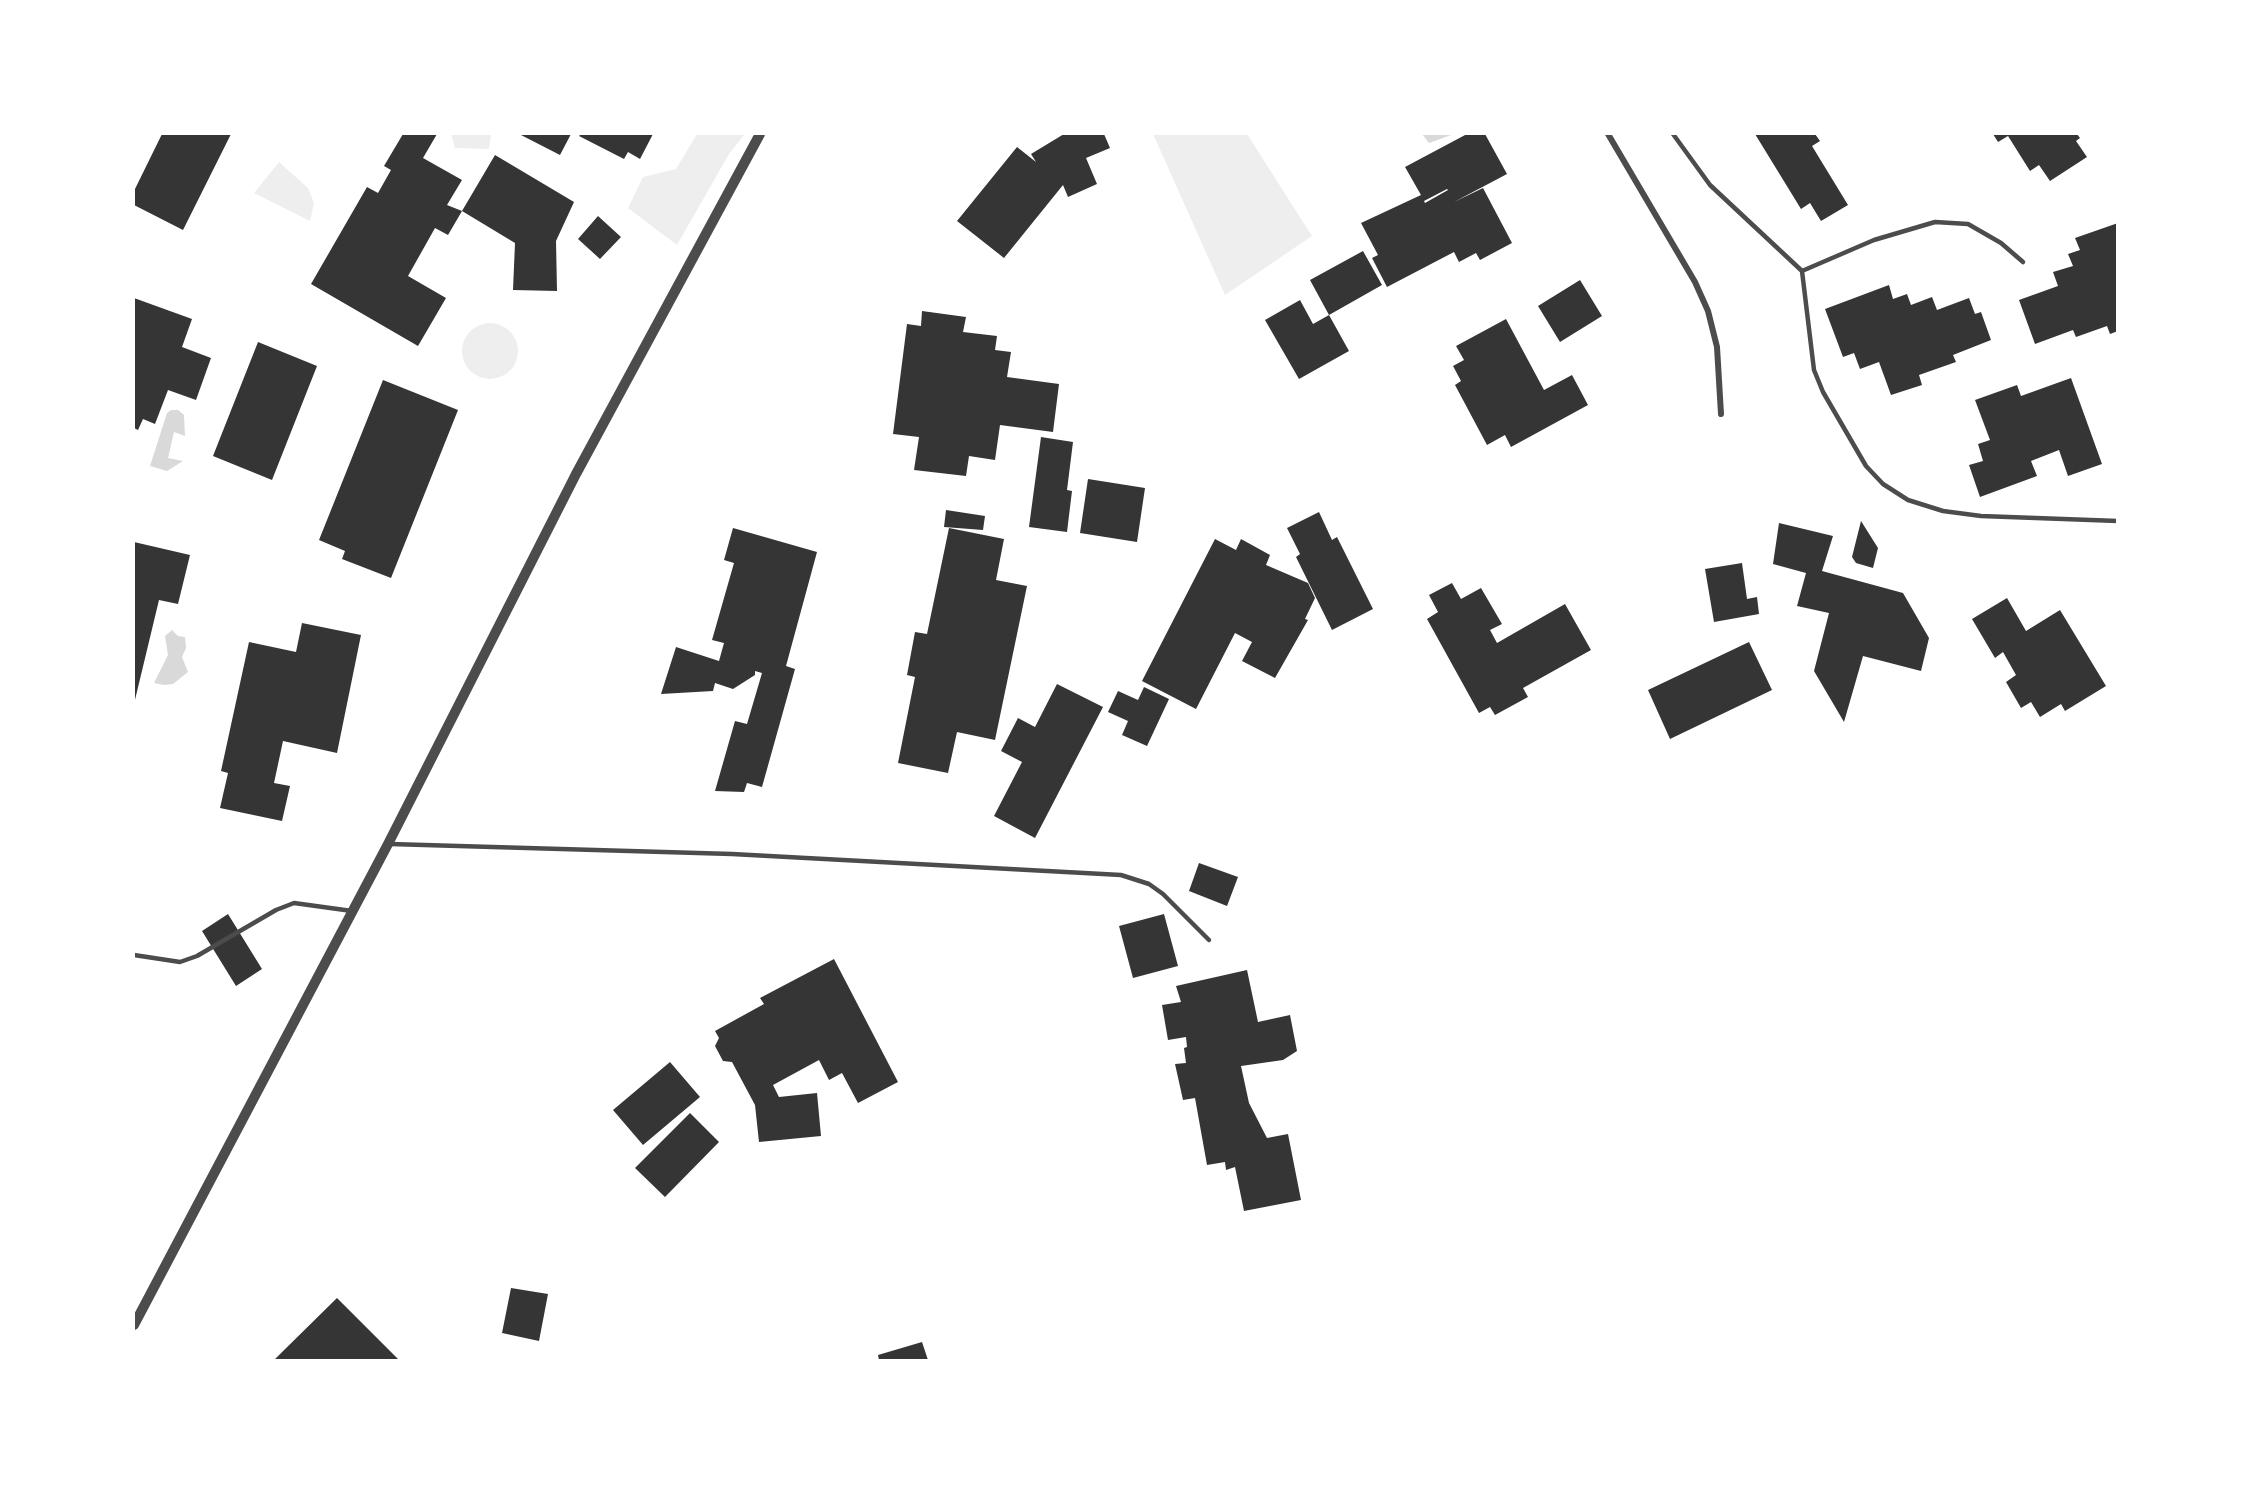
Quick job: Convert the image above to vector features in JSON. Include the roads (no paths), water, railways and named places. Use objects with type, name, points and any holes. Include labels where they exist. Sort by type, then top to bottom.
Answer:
[{"type":"street","points":[[134,1325],[388,844],[581,464],[760,134]]},
{"type":"street","points":[[1608,134],[1695,282],[1708,310],[1717,347],[1721,414]]},
{"type":"lane","points":[[1673,134],[1710,185],[1802,271],[1814,370],[1823,392],[1866,466],[1883,484],[1908,500],[1944,511],[1981,516],[2118,521]]},
{"type":"lane","points":[[1802,271],[1874,240],[1935,222],[1968,224],[2001,243],[2023,261]]},
{"type":"lane","points":[[388,844],[732,854],[1121,875],[1149,884],[1163,894],[1209,940]]},
{"type":"lane","points":[[134,955],[180,962],[197,956],[276,910],[294,903],[352,911]]}]
